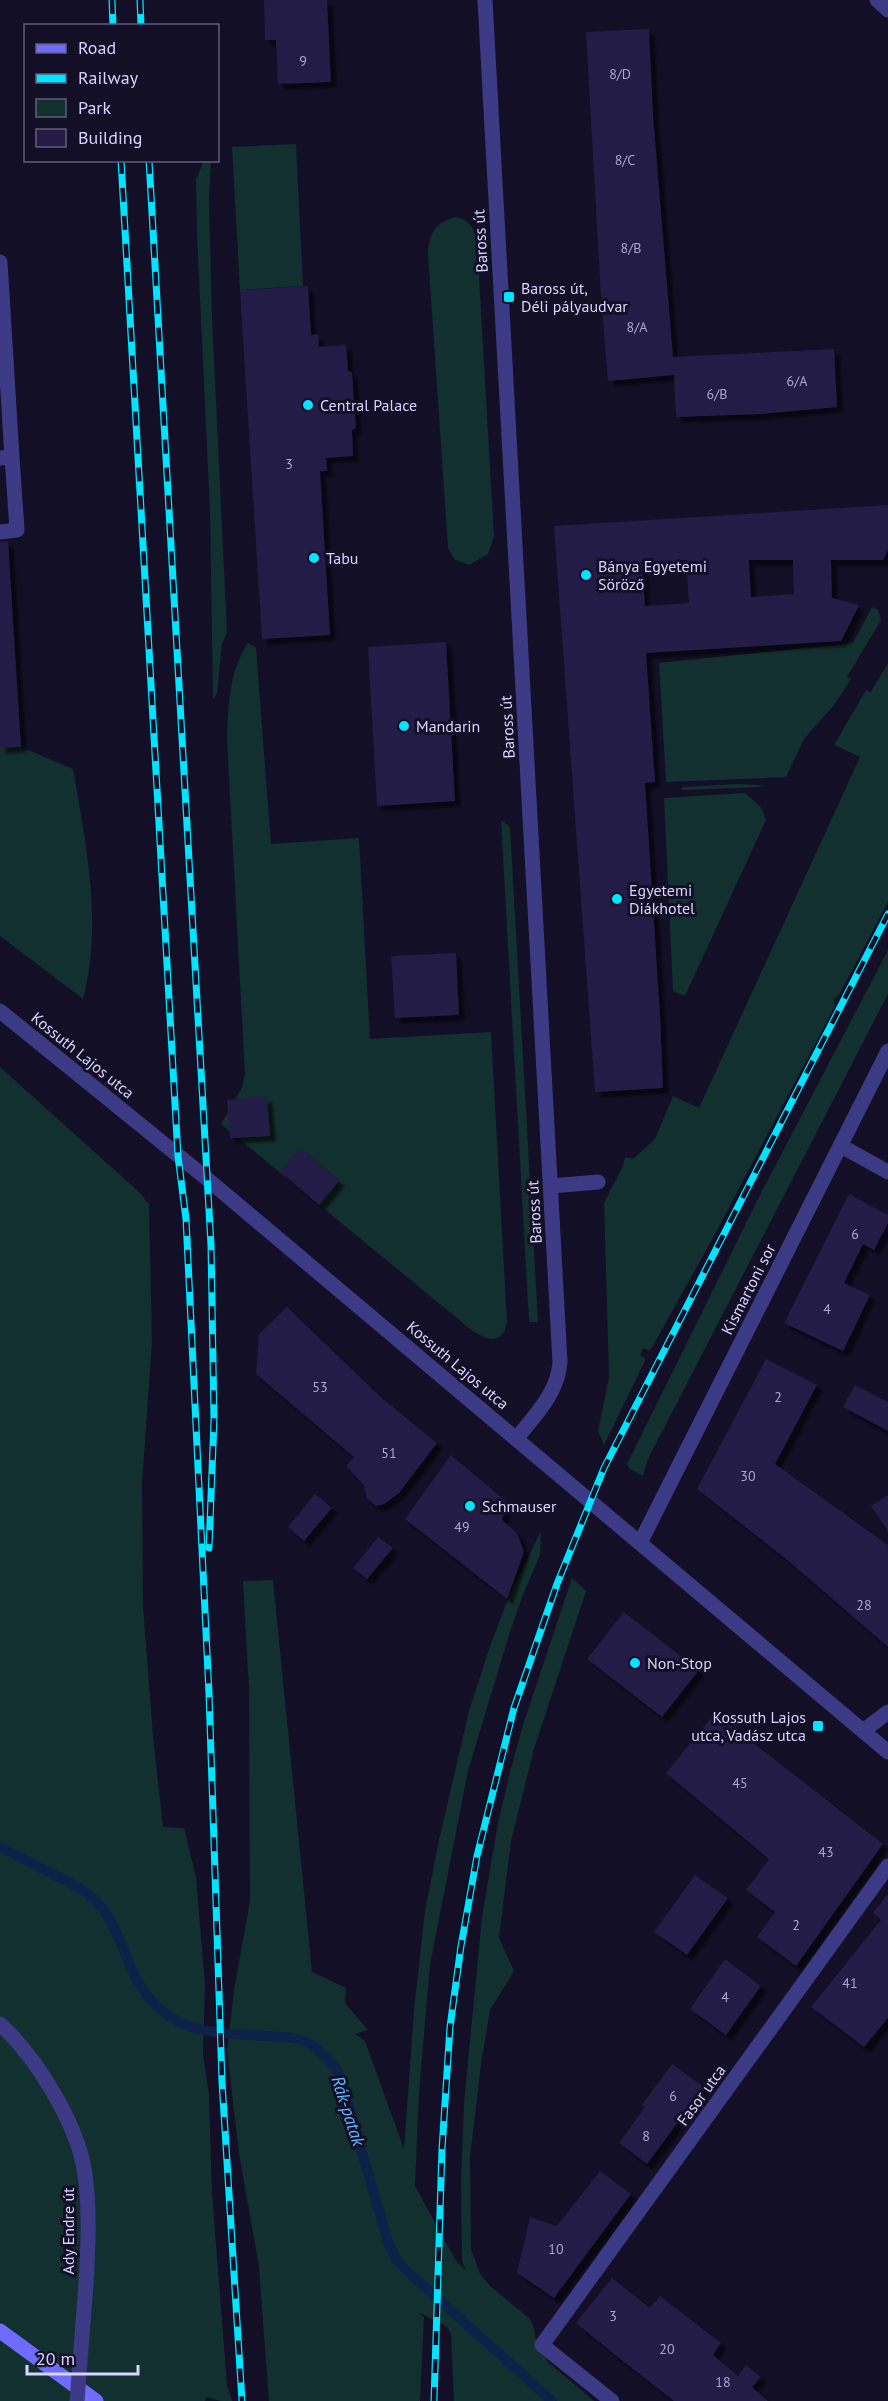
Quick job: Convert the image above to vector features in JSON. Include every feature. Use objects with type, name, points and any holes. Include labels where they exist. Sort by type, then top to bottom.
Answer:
[{"type":"main road","points":[[0,2331],[96,2401]]},
{"type":"street","name":"Baross út","points":[[485,0],[560,1370],[551,1394],[517,1438]]},
{"type":"street","points":[[877,0],[888,10]]},
{"type":"street","points":[[0,262],[6,457],[17,530],[0,531]]},
{"type":"street","name":"Kossuth Lajos utca","points":[[0,1011],[206,1178],[888,1752]]},
{"type":"street","name":"Kismartoni sor","points":[[640,1543],[888,1052]]},
{"type":"street","points":[[841,1146],[888,1172]]},
{"type":"street","points":[[551,1186],[598,1182]]},
{"type":"street","points":[[863,1731],[888,1712]]},
{"type":"street","name":"Fasor utca","points":[[612,2401],[542,2345],[888,1866]]},
{"type":"street","name":"Ady Endre út","points":[[0,2024],[15,2037],[45,2077],[70,2125],[85,2172],[89,2226],[76,2401]]},
{"type":"green space","points":[[296,144],[303,286],[240,290],[232,147]]},
{"type":"green space","points":[[204,162],[211,162],[209,200],[212,317],[227,632],[222,644],[217,693],[213,700],[210,511],[196,179]]},
{"type":"green space","points":[[455,217],[470,225],[477,242],[494,536],[488,554],[469,565],[455,560],[448,548],[428,254],[434,230],[442,222]]},
{"type":"green space","points":[[872,607],[878,610],[881,620],[847,677],[851,679],[834,705],[804,739],[786,777],[666,782],[659,663],[853,643]]},
{"type":"green space","points":[[248,643],[256,648],[271,844],[359,838],[370,1039],[491,1032],[507,1322],[505,1330],[497,1338],[486,1338],[469,1328],[221,1124],[242,1087],[245,1075],[227,740],[233,677]]},
{"type":"green space","points":[[888,663],[888,902],[840,993],[834,1000],[835,1006],[715,1234],[650,1351],[643,1348],[640,1355],[646,1359],[604,1445],[598,1431],[609,1377],[604,1203],[623,1166],[625,1157],[633,1159],[655,1139],[673,1096],[699,1108],[860,757],[834,745],[866,690],[871,692]]},
{"type":"green space","points":[[21,747],[73,769],[87,855],[92,913],[92,942],[83,999],[0,936],[0,748]]},
{"type":"green space","points":[[739,784],[762,787],[681,790],[683,787]]},
{"type":"green space","points":[[745,793],[761,807],[766,820],[685,996],[673,991],[664,798]]},
{"type":"green space","points":[[501,820],[510,827],[538,1322],[529,1322]]},
{"type":"green space","points":[[888,950],[888,994],[648,1459],[643,1476],[630,1469],[627,1464],[760,1195]]},
{"type":"green space","points":[[0,1067],[139,1192],[149,1204],[152,1342],[142,1484],[143,1606],[163,1827],[184,1828],[196,1877],[205,1985],[203,2054],[209,2095],[212,2193],[227,2385],[232,2401],[206,2397],[205,2401],[0,2401]]},
{"type":"green space","points":[[541,1531],[540,1555],[509,1635],[468,1771],[430,1965],[419,2092],[415,2186],[456,2261],[466,2270],[462,2261],[461,2180],[464,2103],[482,1917],[498,1823],[510,1772],[523,1725],[572,1578],[586,1591],[534,1749],[511,1841],[499,1938],[514,1971],[490,2010],[481,2064],[470,2157],[471,2249],[480,2274],[491,2287],[530,2319],[535,2337],[548,2362],[594,2401],[454,2401],[451,2334],[447,2327],[418,2312],[424,2317],[420,2401],[269,2401],[259,2267],[239,2153],[227,2051],[234,1990],[250,1901],[249,1690],[243,1581],[273,1580],[312,1972],[346,1988],[345,2003],[368,2030],[355,2034],[365,2041],[404,2149],[414,2010],[425,1911],[439,1840],[469,1711],[489,1649],[508,1599]]},
{"type":"building","points":[[264,0],[327,0],[331,82],[278,84],[276,40],[265,40]]},
{"type":"building","points":[[649,29],[653,116],[673,357],[834,349],[837,407],[760,414],[676,417],[674,375],[608,381],[586,32]]},
{"type":"building","points":[[308,286],[311,335],[318,334],[319,347],[346,345],[348,371],[352,372],[356,428],[352,430],[353,456],[326,458],[327,471],[320,471],[330,635],[262,639],[240,290]]},
{"type":"building","name":"Egyetemi Diákhotel","points":[[888,505],[888,550],[883,560],[831,560],[832,598],[859,605],[841,641],[646,653],[655,782],[645,783],[663,1088],[595,1092],[554,526]],"holes":[[[686,560],[689,603],[645,606],[642,564]],[[749,560],[793,560],[794,594],[751,597]]]},
{"type":"building","points":[[8,541],[21,747],[0,748],[0,542]]},
{"type":"building","points":[[446,642],[455,801],[377,806],[368,647]]},
{"type":"building","points":[[456,953],[459,1015],[395,1018],[391,956]]},
{"type":"building","points":[[267,1097],[270,1136],[230,1138],[227,1100]]},
{"type":"building","points":[[300,1148],[339,1181],[319,1205],[280,1171]]},
{"type":"building","points":[[849,1194],[888,1215],[888,1223],[874,1250],[863,1244],[844,1283],[870,1295],[843,1351],[784,1323]]},
{"type":"building","points":[[287,1307],[383,1399],[437,1443],[399,1493],[384,1504],[376,1506],[367,1498],[364,1485],[346,1466],[354,1457],[256,1374],[259,1334]]},
{"type":"building","points":[[766,1359],[817,1385],[775,1464],[888,1545],[888,1647],[791,1563],[697,1489]]},
{"type":"building","points":[[855,1385],[888,1402],[888,1431],[843,1407]]},
{"type":"building","points":[[451,1455],[508,1503],[502,1520],[517,1533],[524,1552],[507,1599],[405,1519]]},
{"type":"building","points":[[315,1494],[332,1508],[304,1541],[288,1527]]},
{"type":"building","points":[[888,1495],[888,1531],[871,1506]]},
{"type":"building","points":[[378,1537],[393,1548],[367,1579],[353,1568]]},
{"type":"building","points":[[624,1612],[699,1670],[662,1717],[587,1659]]},
{"type":"building","points":[[715,1713],[883,1844],[796,1966],[757,1937],[775,1912],[746,1890],[769,1859],[666,1773]]},
{"type":"building","points":[[695,1875],[728,1898],[687,1955],[654,1932]]},
{"type":"building","points":[[888,1894],[888,2018],[864,2047],[811,2007],[881,1920],[873,1913]]},
{"type":"building","points":[[725,1959],[761,1986],[726,2035],[690,2009]]},
{"type":"building","points":[[672,2064],[704,2087],[647,2164],[619,2143],[645,2107],[642,2105]]},
{"type":"building","points":[[600,2171],[631,2194],[554,2298],[517,2273],[530,2217],[557,2226]]},
{"type":"building","points":[[612,2278],[650,2308],[660,2296],[721,2343],[713,2355],[738,2376],[746,2365],[761,2377],[752,2387],[768,2401],[674,2401],[614,2354],[576,2323]]},
{"type":"waterway","name":"Rák-patak","points":[[0,1847],[78,1887],[94,1899],[106,1913],[136,1979],[146,1995],[170,2017],[191,2027],[213,2032],[298,2039],[312,2045],[326,2057],[337,2071],[342,2085],[388,2242],[398,2262],[552,2401]]},
{"type":"railway","points":[[112,0],[113,24]]},
{"type":"railway","points":[[140,0],[141,24]]},
{"type":"railway","points":[[121,162],[178,1156],[186,1219],[209,1694],[222,2082],[242,2401]]},
{"type":"railway","points":[[149,162],[211,1245],[214,1420],[209,1548]]},
{"type":"railway","points":[[434,2401],[442,2149],[450,2027],[477,1856],[514,1708],[557,1584],[604,1468],[888,914]]},
{"type":"place","name":"Baross út, Déli pályaudvar","points":[[509,297]]},
{"type":"place","name":"Central Palace","points":[[308,405]]},
{"type":"place","name":"Tabu","points":[[314,558]]},
{"type":"place","name":"Bánya Egyetemi Söröző","points":[[586,575]]},
{"type":"place","name":"Mandarin","points":[[404,726]]},
{"type":"place","name":"Egyetemi Diákhotel","points":[[617,899]]},
{"type":"place","name":"Schmauser","points":[[470,1506]]},
{"type":"place","name":"Non-Stop","points":[[635,1663]]},
{"type":"place","name":"Kossuth Lajos utca, Vadász utca","points":[[818,1726]]}]
